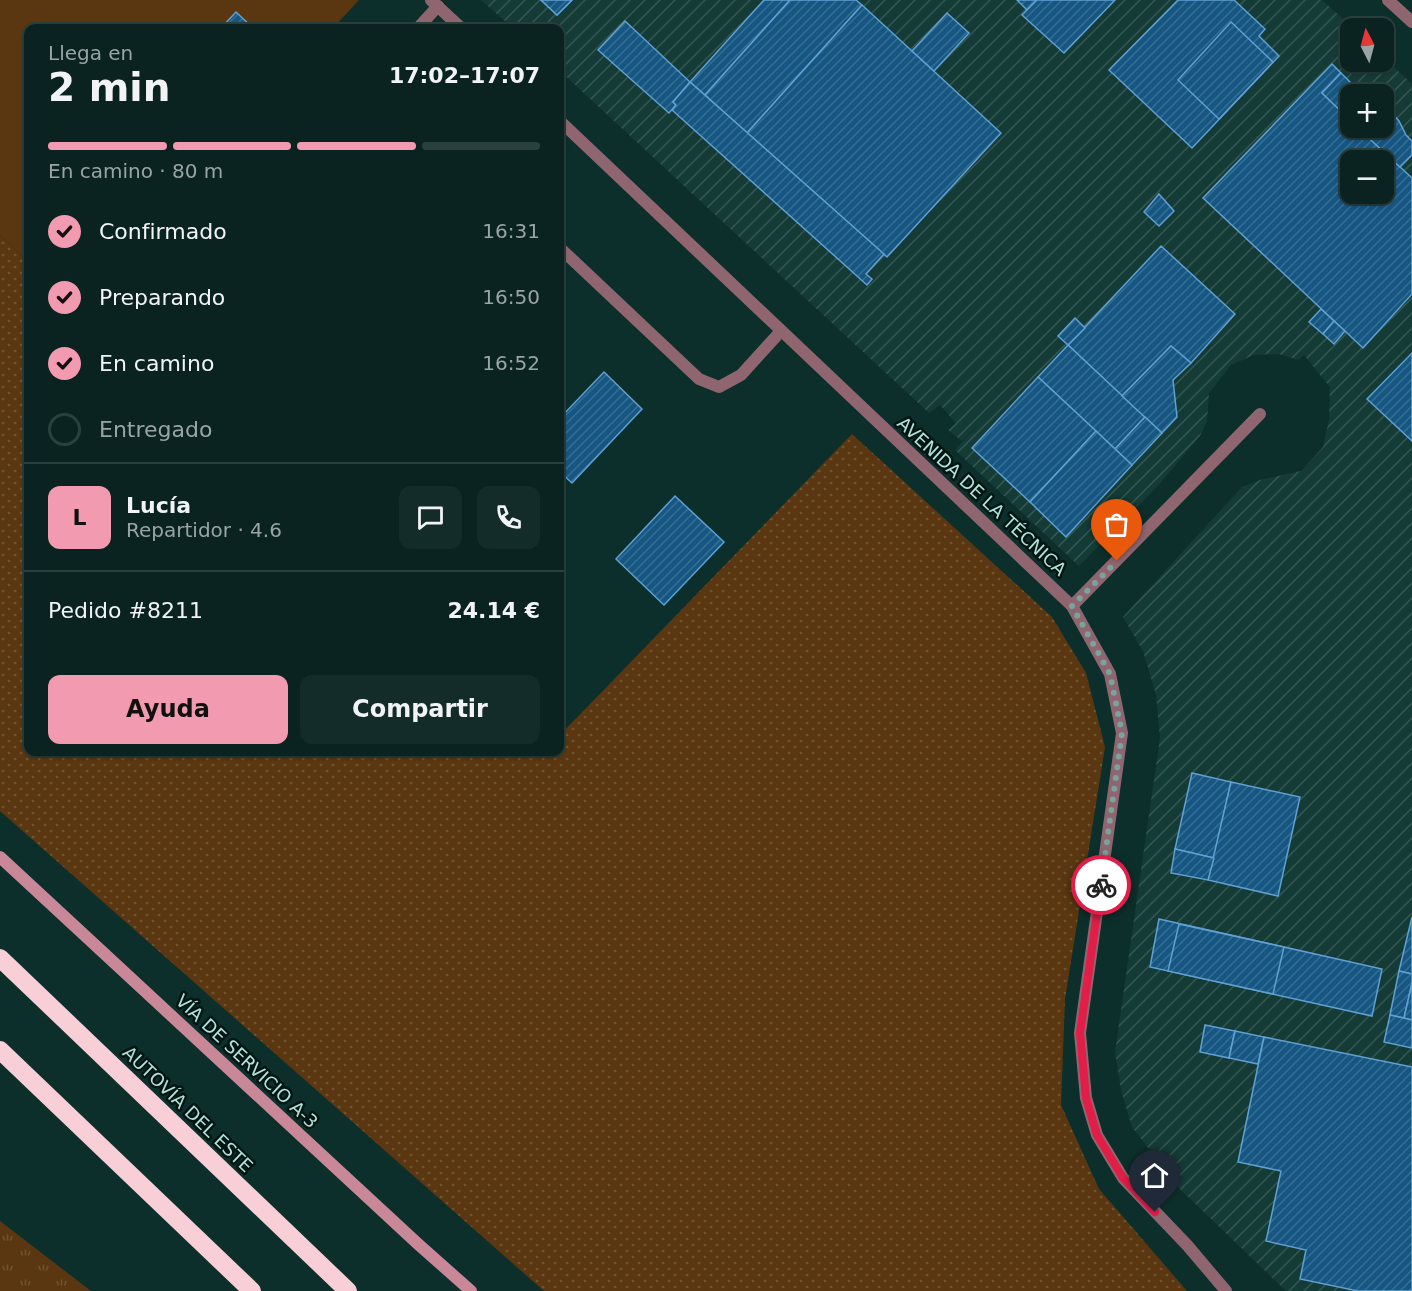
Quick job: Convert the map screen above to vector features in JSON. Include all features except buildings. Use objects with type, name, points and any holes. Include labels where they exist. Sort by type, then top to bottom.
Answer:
[{"type":"highway","name":"AUTOVÍA DEL ESTE","points":[[0,958],[348,1291]]},
{"type":"highway","points":[[0,1050],[252,1291]]},
{"type":"main road","name":"VÍA DE SERVICIO A-3","points":[[0,857],[471,1291]]},
{"type":"street","points":[[1388,0],[1412,22]]},
{"type":"street","points":[[421,24],[434,3],[457,24]]},
{"type":"street","name":"AVENIDA DE LA TÉCNICA","points":[[564,126],[1072,606],[1110,674],[1122,733],[1080,1033],[1086,1098],[1097,1135],[1123,1178],[1187,1245],[1226,1291]]},
{"type":"street","points":[[564,252],[699,379],[719,387],[741,375],[781,331]]},
{"type":"street","points":[[1072,606],[1260,414]]},
{"type":"shaded area","points":[[481,0],[1322,0],[1342,18],[1340,18],[1340,72],[1394,72],[1394,67],[1412,84],[1412,1291],[1286,1291],[1159,1169],[1162,1166],[1132,1127],[1121,1090],[1115,1052],[1160,738],[1156,695],[1143,651],[1123,617],[1242,487],[1260,480],[1301,471],[1323,447],[1329,420],[1330,387],[1304,355],[1298,360],[1279,354],[1254,355],[1231,365],[1209,393],[1207,421],[1200,436],[1156,488],[1079,566],[955,450],[982,420],[962,441],[948,430],[956,423],[940,405],[929,413],[564,75],[564,24],[508,24]]},
{"type":"green space","points":[[0,0],[359,0],[337,24],[24,24],[24,258],[0,235]]},
{"type":"green space","points":[[0,235],[24,258],[24,756],[564,756],[564,731],[852,434],[1052,617],[1086,673],[1105,747],[1065,999],[1061,1105],[1099,1189],[1187,1291],[544,1291],[0,811]]},
{"type":"green space","points":[[0,1221],[91,1291],[0,1291]]},
{"type":"way so far","points":[[1101,885],[1122,733],[1110,674],[1072,606],[1117,561]]},
{"type":"route","points":[[1101,885],[1080,1033],[1086,1098],[1097,1135],[1123,1178],[1155,1212]]}]
